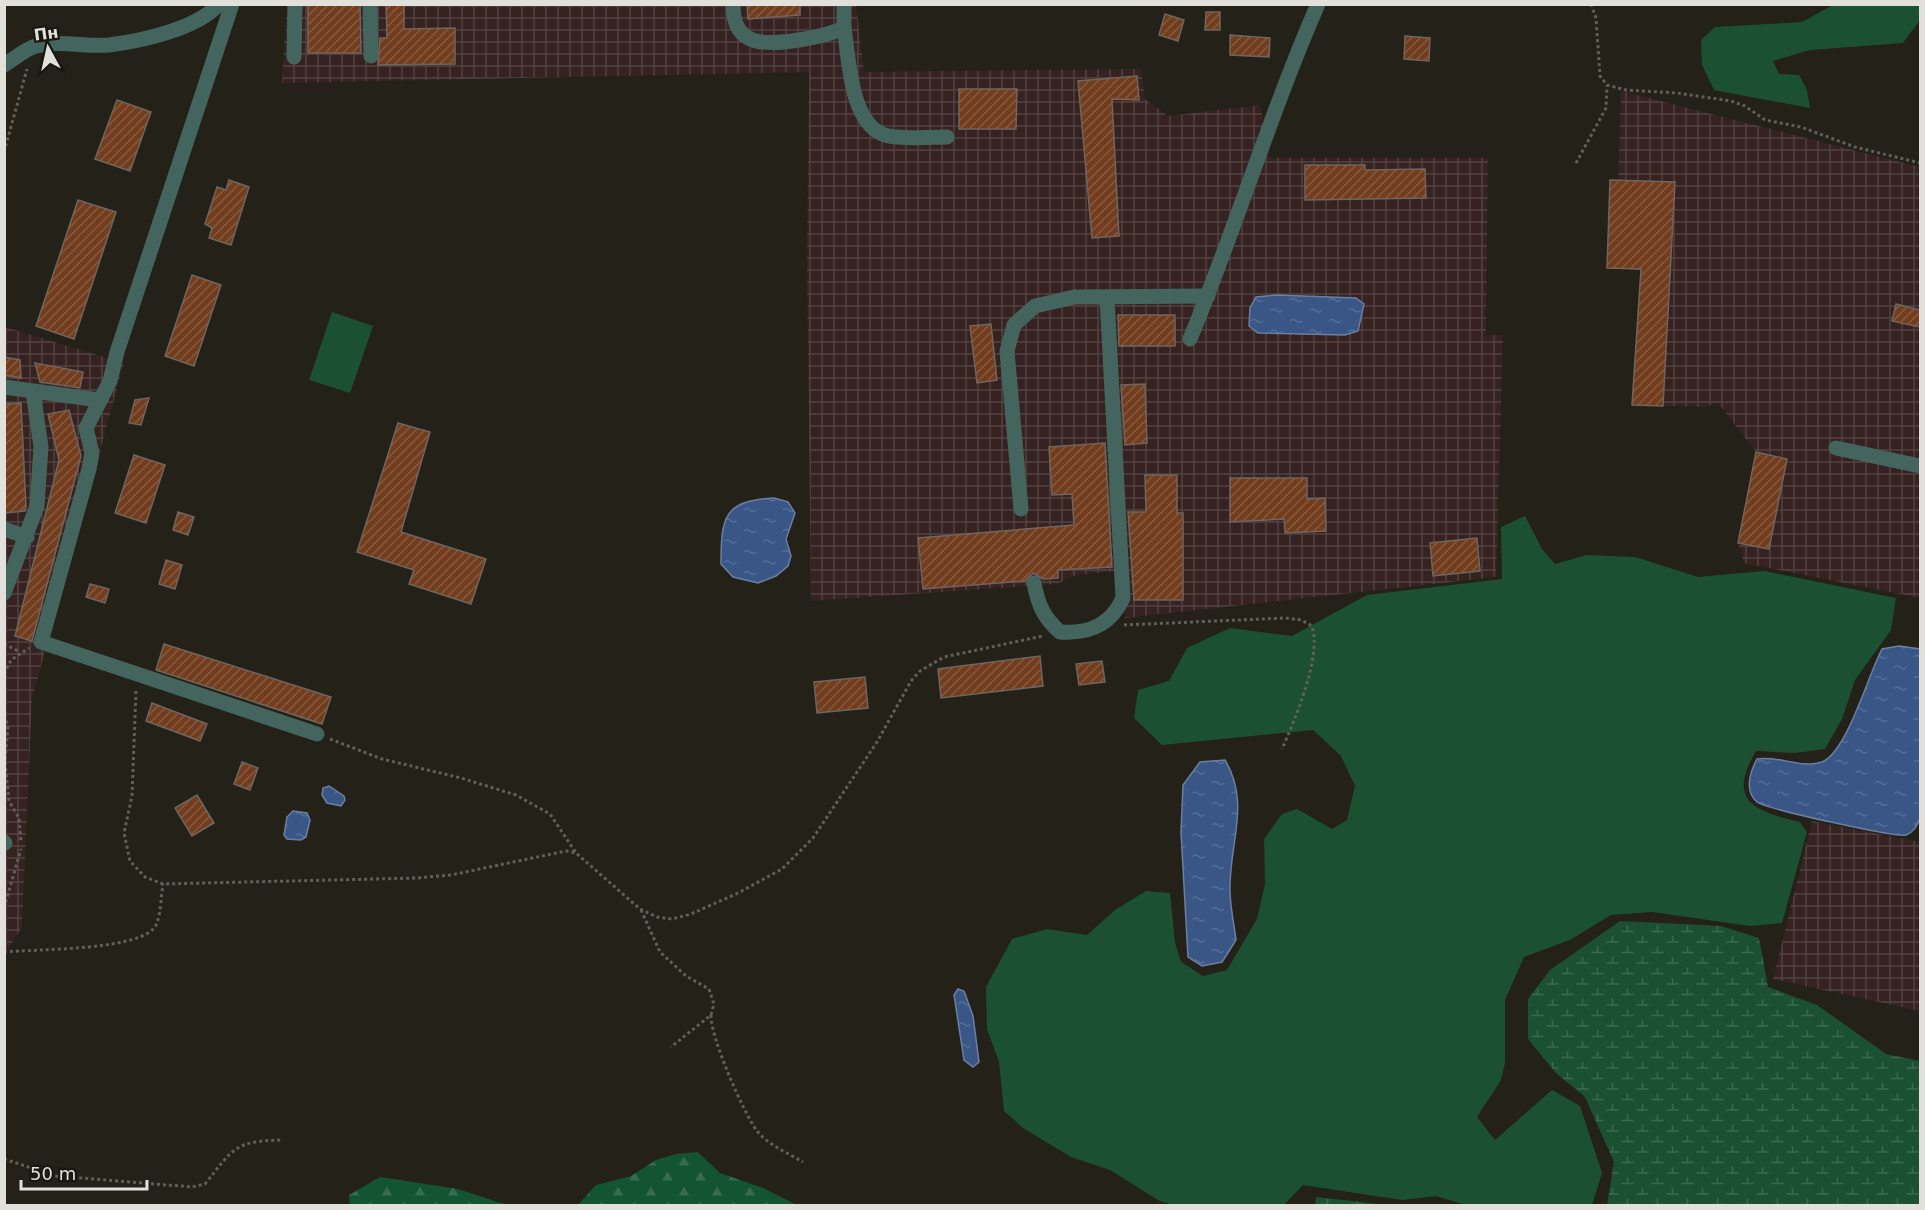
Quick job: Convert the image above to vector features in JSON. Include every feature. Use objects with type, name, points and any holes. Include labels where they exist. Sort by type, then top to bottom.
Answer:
[{"type":"lane","points":[[4,65],[34,47],[62,42],[108,45],[161,34],[203,17],[219,4]]},
{"type":"lane","points":[[232,4],[117,352],[110,381],[86,428],[92,453],[89,469],[41,642],[316,734]]},
{"type":"lane","points":[[294,57],[295,4]]},
{"type":"lane","points":[[370,4],[371,56]]},
{"type":"lane","points":[[733,4],[733,21],[741,33],[756,41],[827,36],[844,28]]},
{"type":"lane","points":[[844,4],[844,28],[852,82],[859,108],[866,122],[882,135],[947,137]]},
{"type":"lane","points":[[1190,339],[1257,166],[1287,75],[1318,4]]},
{"type":"lane","points":[[1021,509],[1007,351],[1014,325],[1035,306],[1074,297],[1208,296]]},
{"type":"lane","points":[[1034,584],[1037,604],[1049,622],[1060,632],[1093,629],[1108,621],[1123,598],[1124,580],[1107,298]]},
{"type":"lane","points":[[4,387],[99,400]]},
{"type":"lane","points":[[4,593],[37,506],[41,447],[33,392]]},
{"type":"lane","points":[[1836,448],[1920,466]]},
{"type":"lane","points":[[4,529],[27,537]]},
{"type":"path","points":[[1591,4],[1596,18],[1600,76],[1607,85],[1626,90],[1677,93],[1731,101],[1745,106],[1765,120],[1801,127],[1855,147],[1920,164]]},
{"type":"path","points":[[4,152],[34,47]]},
{"type":"path","points":[[1576,163],[1606,108],[1607,85]]},
{"type":"path","points":[[1108,621],[1123,625],[1285,618],[1301,620],[1312,626],[1315,634],[1302,702],[1282,749]]},
{"type":"path","points":[[316,734],[382,759],[461,778],[516,795],[550,814],[576,853],[640,909],[657,917],[672,919],[691,914],[766,880],[794,860],[813,838],[877,742],[911,681],[933,662],[944,657],[1060,632]]},
{"type":"path","points":[[4,674],[11,660],[20,652],[41,642]]},
{"type":"path","points":[[4,644],[20,652]]},
{"type":"path","points":[[135,674],[136,748],[132,795],[124,833],[130,861],[145,877],[163,884],[440,876],[557,851],[576,853]]},
{"type":"path","points":[[4,715],[8,726],[4,762],[9,801],[19,818],[22,838],[20,858],[4,908]]},
{"type":"path","points":[[4,952],[108,945],[147,936],[156,925],[163,884]]},
{"type":"path","points":[[640,909],[660,952],[686,976],[709,989],[714,1004],[711,1025],[716,1040],[745,1108],[758,1131],[773,1144],[803,1162]]},
{"type":"path","points":[[670,1047],[711,1015]]},
{"type":"path","points":[[4,1159],[56,1176],[192,1187],[205,1184],[231,1152],[244,1143],[283,1140]]},
{"type":"shaded area","points":[[287,5],[856,5],[864,72],[1141,69],[1145,99],[1168,116],[1260,105],[1270,158],[1488,158],[1486,335],[1503,335],[1496,577],[1125,618],[1125,570],[1076,575],[1057,584],[811,601],[807,267],[809,72],[282,83]]},
{"type":"shaded area","points":[[1621,91],[1920,167],[1920,598],[1744,563],[1738,543],[1756,452],[1718,403],[1705,407],[1632,405],[1641,270],[1607,268],[1610,180],[1618,180]]},
{"type":"shaded area","points":[[5,327],[124,363],[32,699],[22,927],[5,954]]},
{"type":"shaded area","points":[[1812,821],[1920,842],[1920,1011],[1773,979]]},
{"type":"green space","points":[[1833,5],[1920,5],[1920,20],[1903,43],[1810,50],[1773,61],[1779,74],[1799,75],[1807,90],[1810,108],[1714,90],[1702,65],[1701,40],[1715,27],[1802,22]]},
{"type":"green space","points":[[332,312],[373,326],[350,393],[309,380]]},
{"type":"green space","points":[[1525,516],[1542,549],[1555,564],[1587,555],[1635,557],[1698,577],[1764,571],[1896,598],[1891,630],[1855,680],[1842,719],[1825,749],[1795,753],[1756,751],[1747,768],[1744,782],[1745,793],[1750,801],[1758,808],[1800,822],[1807,832],[1782,923],[1750,926],[1652,912],[1611,915],[1570,940],[1524,957],[1505,1000],[1505,1063],[1501,1080],[1477,1117],[1495,1140],[1552,1090],[1580,1106],[1602,1173],[1592,1205],[1466,1205],[1436,1196],[1402,1200],[1303,1185],[1284,1205],[1173,1205],[1158,1200],[1110,1170],[1071,1157],[1023,1128],[1004,1111],[999,1062],[987,1029],[986,987],[1012,939],[1047,929],[1087,935],[1115,910],[1146,891],[1170,893],[1175,942],[1181,962],[1203,976],[1227,970],[1257,919],[1265,884],[1264,839],[1282,814],[1297,809],[1332,829],[1347,820],[1355,786],[1341,756],[1313,730],[1162,745],[1134,718],[1138,690],[1169,681],[1187,648],[1230,628],[1292,636],[1367,595],[1502,579],[1501,527]]},
{"type":"green space","points":[[1620,921],[1721,926],[1759,938],[1768,987],[1817,1005],[1886,1054],[1920,1061],[1920,1205],[1607,1205],[1614,1162],[1585,1097],[1556,1073],[1528,1039],[1528,999],[1550,970]]},
{"type":"green space","points":[[698,1152],[720,1173],[763,1188],[797,1205],[578,1205],[596,1185],[631,1176],[656,1160],[676,1154]]},
{"type":"green space","points":[[380,1177],[458,1189],[507,1205],[350,1205],[349,1195]]},
{"type":"green space","points":[[1316,1197],[1388,1205],[1315,1205]]},
{"type":"water","points":[[1276,295],[1356,298],[1364,304],[1358,331],[1345,335],[1258,333],[1249,326],[1250,308],[1256,297]]},
{"type":"water","points":[[774,498],[788,502],[795,513],[786,539],[791,556],[788,566],[776,576],[758,583],[733,577],[721,564],[722,534],[729,514],[745,503]]},
{"type":"water","points":[[1899,646],[1920,649],[1920,818],[1913,830],[1906,835],[1898,835],[1858,828],[1757,802],[1749,787],[1750,775],[1757,759],[1814,764],[1822,762],[1831,755],[1848,729],[1882,649]]},
{"type":"water","points":[[1225,760],[1233,776],[1238,808],[1230,890],[1236,940],[1222,962],[1202,966],[1188,957],[1181,832],[1183,785],[1200,762]]},
{"type":"water","points":[[329,786],[344,796],[345,800],[341,806],[327,803],[322,795],[323,788]]},
{"type":"water","points":[[293,811],[307,813],[310,820],[306,837],[301,840],[287,839],[284,835],[287,817]]},
{"type":"water","points":[[958,989],[964,991],[973,1016],[979,1062],[973,1067],[964,1060],[954,995]]},
{"type":"building","points":[[308,4],[360,4],[361,53],[308,53]]},
{"type":"building","points":[[386,4],[404,4],[404,29],[455,28],[455,64],[378,65],[380,38],[387,38]]},
{"type":"building","points":[[747,4],[800,4],[800,15],[748,19]]},
{"type":"building","points":[[1206,12],[1220,12],[1220,30],[1205,30]]},
{"type":"building","points":[[1165,14],[1184,20],[1178,41],[1159,35]]},
{"type":"building","points":[[1230,35],[1270,38],[1269,57],[1230,55]]},
{"type":"building","points":[[1405,36],[1430,38],[1429,61],[1404,59]]},
{"type":"building","points":[[1137,76],[1139,100],[1112,99],[1119,236],[1092,238],[1078,81]]},
{"type":"building","points":[[959,89],[1017,89],[1016,129],[959,129]]},
{"type":"building","points":[[117,100],[151,112],[130,171],[95,159]]},
{"type":"building","points":[[1305,165],[1365,165],[1365,170],[1425,169],[1426,198],[1305,200]]},
{"type":"building","points":[[229,180],[249,187],[231,245],[209,238],[212,228],[205,224],[217,187],[226,190]]},
{"type":"building","points":[[1610,180],[1675,182],[1663,406],[1632,405],[1641,269],[1607,268]]},
{"type":"building","points":[[78,200],[116,212],[74,339],[36,326]]},
{"type":"building","points":[[192,275],[221,285],[194,366],[165,356]]},
{"type":"building","points":[[1896,304],[1920,310],[1920,327],[1892,321]]},
{"type":"building","points":[[1118,315],[1175,315],[1175,346],[1119,346]]},
{"type":"building","points":[[991,324],[997,380],[977,383],[970,326]]},
{"type":"building","points":[[4,357],[20,360],[21,378],[4,375]]},
{"type":"building","points":[[35,363],[83,372],[80,388],[40,382]]},
{"type":"building","points":[[1145,384],[1147,443],[1125,445],[1121,385]]},
{"type":"building","points":[[149,398],[141,425],[129,423],[135,400]]},
{"type":"building","points":[[21,403],[26,507],[25,511],[5,513],[4,404]]},
{"type":"building","points":[[69,410],[81,456],[32,641],[15,636],[59,460],[48,414]]},
{"type":"building","points":[[398,423],[430,432],[401,532],[486,559],[471,604],[409,584],[414,570],[357,552]]},
{"type":"building","points":[[1105,443],[1112,567],[1058,570],[1058,578],[1043,579],[1033,573],[1025,581],[923,589],[918,538],[1074,525],[1072,494],[1052,495],[1049,447]]},
{"type":"building","points":[[1756,452],[1787,459],[1769,549],[1738,543]]},
{"type":"building","points":[[134,455],[165,465],[146,523],[115,513]]},
{"type":"building","points":[[1145,475],[1177,475],[1177,513],[1183,513],[1183,600],[1134,600],[1128,512],[1146,512]]},
{"type":"building","points":[[1230,478],[1307,478],[1307,499],[1325,498],[1326,531],[1285,533],[1284,519],[1230,522]]},
{"type":"building","points":[[178,512],[194,517],[188,535],[173,530]]},
{"type":"building","points":[[1477,538],[1480,571],[1433,576],[1430,543]]},
{"type":"building","points":[[166,560],[182,565],[175,589],[159,584]]},
{"type":"building","points":[[90,584],[109,589],[105,603],[86,597]]},
{"type":"building","points":[[164,644],[331,697],[322,724],[156,670]]},
{"type":"building","points":[[1040,656],[1043,686],[941,698],[938,669]]},
{"type":"building","points":[[1102,661],[1105,682],[1079,685],[1076,664]]},
{"type":"building","points":[[865,677],[868,708],[817,713],[814,682]]},
{"type":"building","points":[[152,703],[207,724],[200,741],[146,721]]},
{"type":"building","points":[[242,762],[258,768],[250,790],[234,784]]},
{"type":"building","points":[[197,795],[214,823],[192,836],[175,808]]}]
